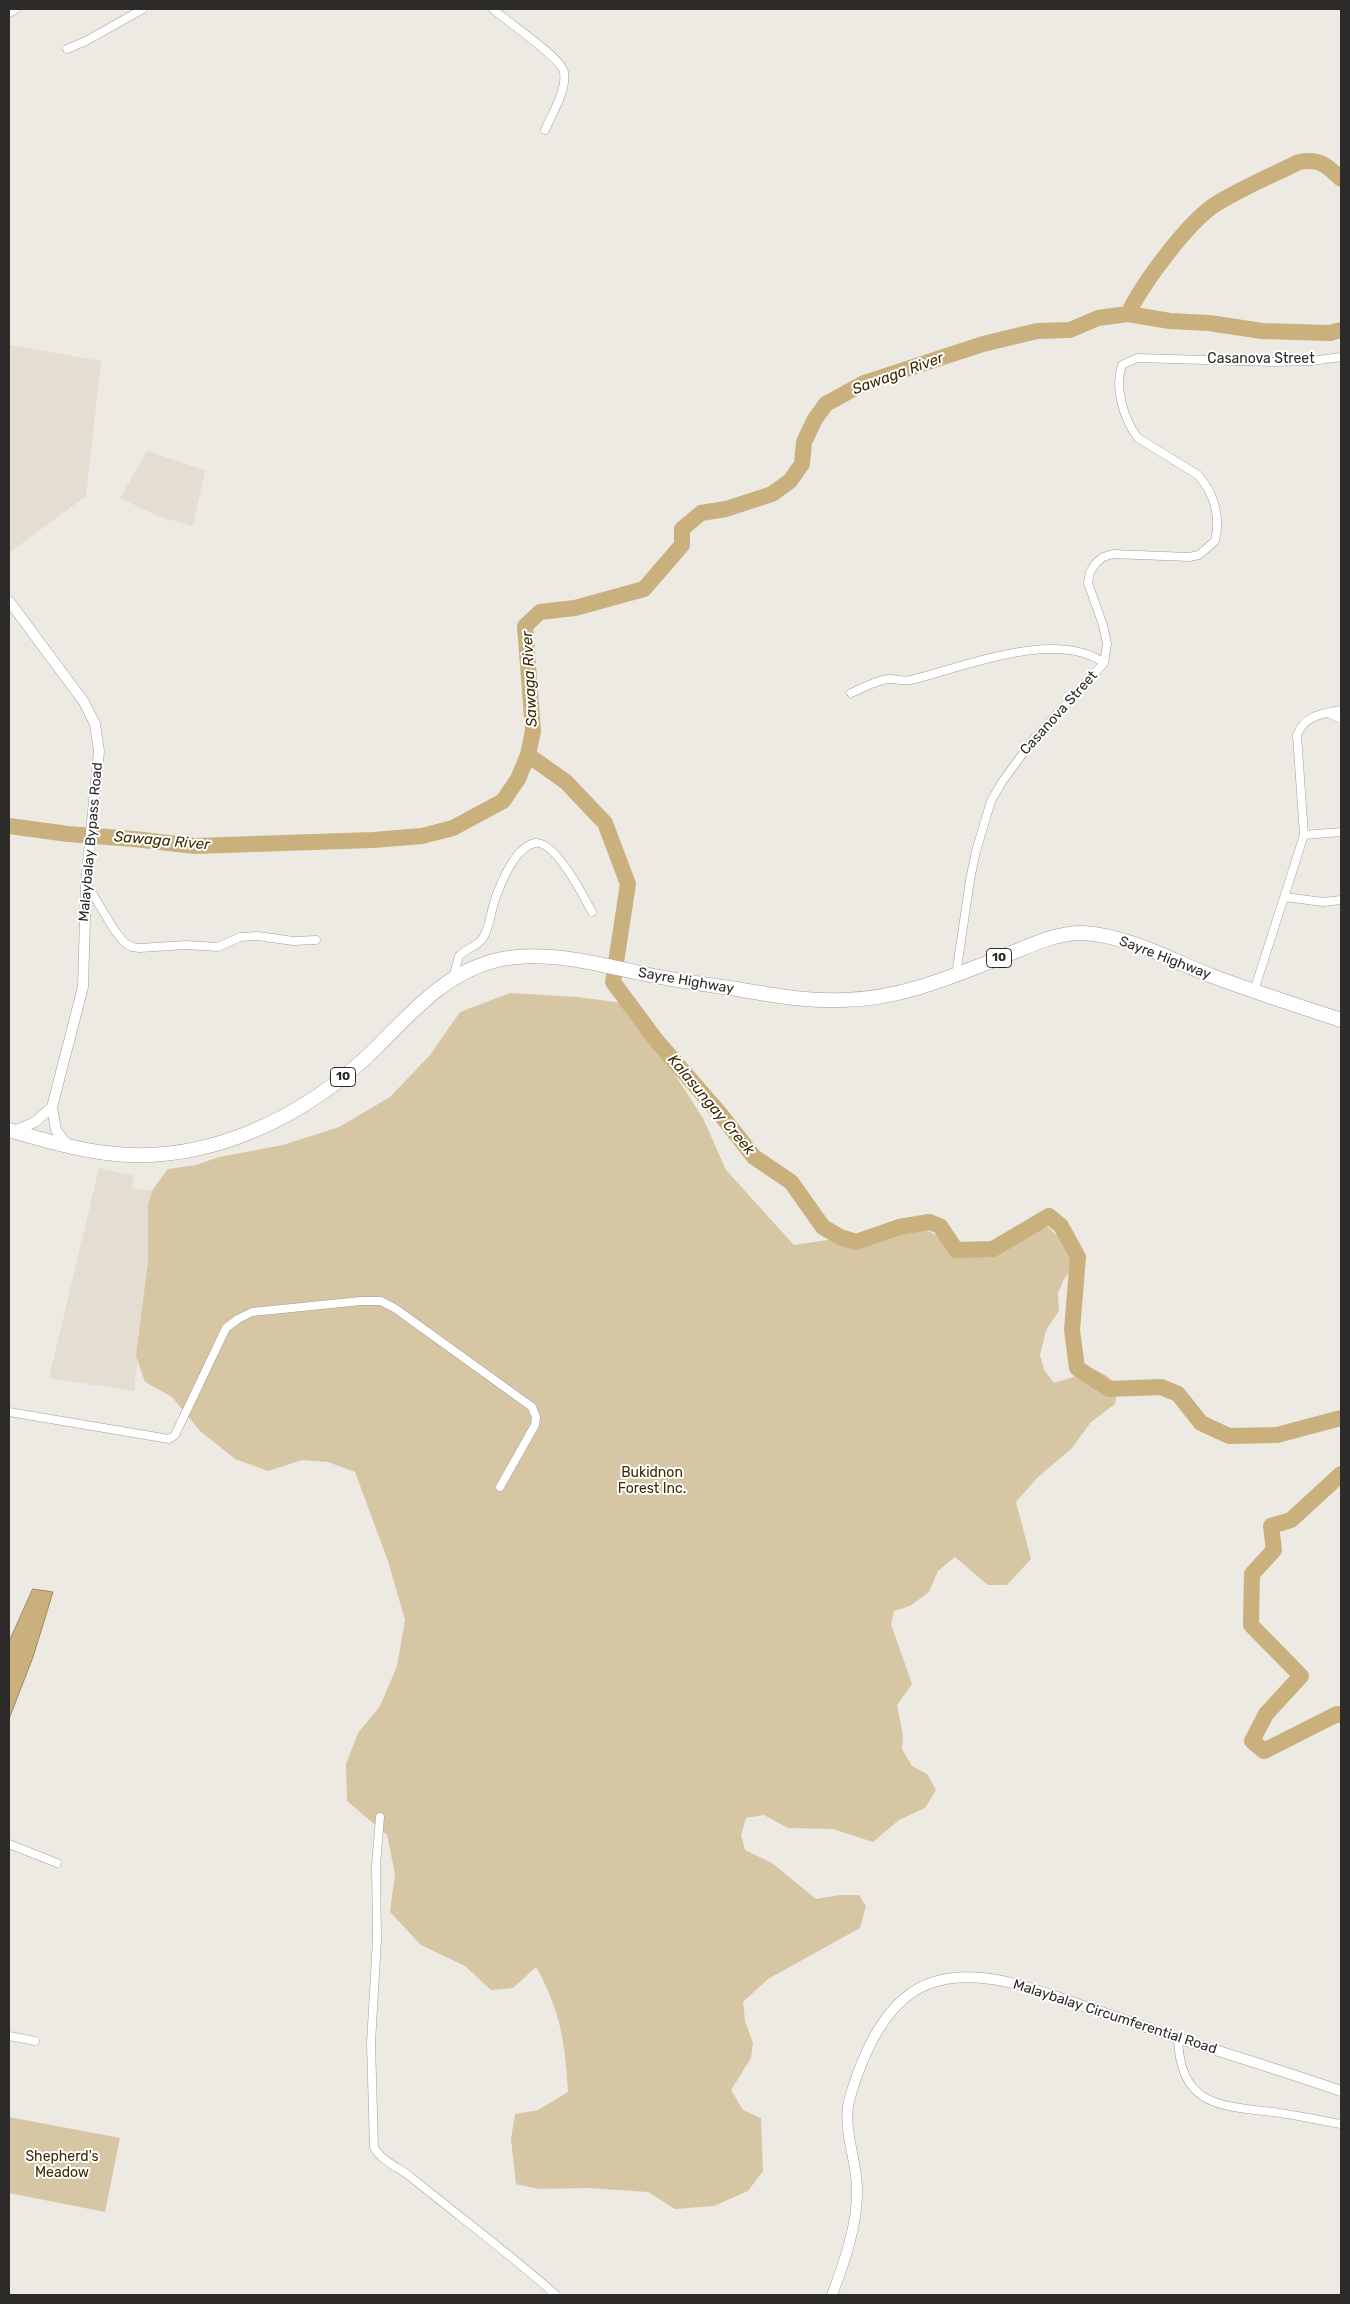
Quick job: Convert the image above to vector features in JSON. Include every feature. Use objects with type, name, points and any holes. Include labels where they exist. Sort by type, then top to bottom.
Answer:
[{"type":"highway","name":"Sayre Highway","points":[[68,1146],[109,1153],[162,1154],[199,1148],[260,1128],[282,1118],[337,1082],[377,1047],[423,1000],[453,978],[478,966],[499,960],[517,958],[554,957],[596,963],[647,975],[796,999],[846,1000],[891,996],[956,975],[1066,934],[1084,933],[1134,944],[1254,991],[1341,1020]]},
{"type":"highway","name":"10","points":[[11,1130],[68,1146]]},
{"type":"main road","name":"Malaybalay Bypass Road","points":[[9,601],[91,713],[97,734],[95,805],[86,883],[83,987],[52,1107],[56,1130],[68,1146]]},
{"type":"main road","points":[[11,1130],[35,1122],[52,1107]]},
{"type":"main road","name":"Malaybalay Circumferential Road","points":[[832,2295],[850,2235],[856,2205],[856,2174],[847,2119],[849,2099],[869,2048],[884,2022],[905,1997],[933,1982],[954,1978],[1000,1981],[1046,1993],[1341,2091]]},
{"type":"street","points":[[9,13],[16,9]]},
{"type":"street","points":[[68,49],[143,9]]},
{"type":"street","points":[[493,9],[549,53],[564,68],[564,79],[560,96],[545,130]]},
{"type":"street","name":"Casanova Street","points":[[956,975],[973,865],[991,801],[1002,782],[1032,741],[1104,663],[1107,644],[1103,625],[1088,583],[1090,572],[1103,556],[1113,554],[1189,557],[1199,555],[1214,541],[1217,531],[1214,500],[1204,482],[1198,475],[1138,438],[1132,430],[1120,393],[1119,374],[1122,365],[1137,358],[1273,362],[1312,361],[1341,357]]},
{"type":"street","points":[[851,693],[884,680],[911,680],[1021,652],[1050,649],[1072,650],[1087,653],[1104,663]]},
{"type":"street","points":[[1254,991],[1304,835],[1297,734],[1307,718],[1341,710]]},
{"type":"street","points":[[1328,713],[1341,719]]},
{"type":"street","points":[[1304,835],[1341,832]]},
{"type":"street","points":[[453,978],[458,956],[478,943],[484,936],[497,892],[515,859],[529,846],[536,843],[547,846],[571,874],[592,912]]},
{"type":"street","points":[[86,883],[115,931],[124,942],[132,947],[186,945],[218,947],[240,937],[258,936],[293,941],[316,940]]},
{"type":"street","points":[[1285,897],[1314,902],[1341,900]]},
{"type":"street","points":[[9,1412],[166,1439],[173,1437],[226,1328],[238,1318],[252,1312],[361,1300],[382,1301],[396,1309],[532,1407],[536,1417],[535,1425],[500,1487]]},
{"type":"street","points":[[380,1816],[376,1864],[377,1939],[372,2042],[374,2147],[382,2157],[504,2250],[551,2294]]},
{"type":"street","points":[[9,1844],[58,1863]]},
{"type":"street","points":[[9,2036],[35,2041]]},
{"type":"street","points":[[1178,2038],[1178,2052],[1188,2080],[1208,2100],[1233,2108],[1300,2116],[1341,2124]]},
{"type":"shaded area","points":[[9,345],[101,361],[86,496],[9,553]]},
{"type":"shaded area","points":[[147,451],[205,470],[193,526],[157,516],[120,498]]},
{"type":"shaded area","points":[[99,1168],[134,1176],[132,1188],[156,1191],[134,1391],[49,1378]]},
{"type":"shaded area","points":[[33,1589],[53,1592],[33,1657],[9,1719],[9,1642]]},
{"type":"green space","name":"Bukidnon Forest Inc.","points":[[510,993],[578,997],[630,1004],[656,1040],[677,1078],[703,1118],[726,1170],[794,1245],[888,1231],[923,1229],[950,1241],[985,1244],[1016,1231],[1048,1227],[1069,1247],[1076,1265],[1064,1279],[1058,1293],[1059,1311],[1046,1330],[1040,1355],[1044,1370],[1054,1383],[1095,1370],[1114,1382],[1116,1391],[1115,1404],[1091,1422],[1072,1448],[1037,1478],[1016,1502],[1031,1559],[1007,1585],[988,1585],[955,1557],[938,1571],[929,1592],[910,1606],[894,1611],[891,1624],[912,1684],[897,1705],[903,1735],[902,1749],[912,1766],[927,1774],[936,1790],[925,1808],[899,1820],[873,1842],[833,1829],[788,1828],[764,1815],[746,1818],[741,1835],[745,1850],[772,1863],[816,1899],[840,1895],[859,1895],[866,1906],[860,1928],[768,1979],[743,2002],[745,2021],[753,2043],[751,2058],[731,2090],[743,2110],[761,2118],[763,2171],[748,2191],[714,2206],[675,2209],[648,2192],[589,2188],[539,2189],[516,2184],[511,2139],[515,2114],[538,2110],[568,2092],[563,2043],[551,1998],[536,1967],[513,1988],[491,1990],[465,1966],[421,1945],[390,1912],[395,1874],[387,1835],[347,1801],[346,1764],[358,1733],[380,1706],[397,1666],[405,1620],[388,1561],[355,1472],[328,1462],[302,1460],[268,1471],[235,1459],[200,1431],[172,1397],[145,1382],[136,1356],[148,1262],[148,1204],[153,1189],[168,1169],[196,1165],[219,1157],[283,1145],[339,1127],[390,1097],[430,1055],[460,1012]]},
{"type":"green space","name":"Shepherd's Meadow","points":[[9,2117],[120,2138],[105,2212],[9,2193]]},
{"type":"waterway","points":[[1128,314],[1143,287],[1166,256],[1190,227],[1213,206],[1244,188],[1299,162],[1318,162],[1341,179]]},
{"type":"waterway","name":"Sawaga River","points":[[9,826],[68,834],[195,846],[373,840],[422,836],[453,828],[503,801],[518,779],[528,755],[533,731],[525,626],[540,612],[575,608],[644,589],[682,545],[682,529],[701,513],[726,509],[772,494],[790,481],[802,464],[804,442],[815,419],[826,404],[864,383],[983,344],[1037,331],[1070,330],[1098,318],[1128,314],[1170,321],[1209,323],[1262,331],[1330,333],[1341,330]]},
{"type":"waterway","name":"Kalasungay Creek","points":[[528,755],[566,782],[605,823],[628,884],[613,982],[656,1040],[721,1115],[754,1157],[791,1182],[823,1227],[840,1237],[856,1242],[899,1227],[929,1222],[940,1226],[956,1250],[993,1249],[1049,1216],[1061,1226],[1078,1257],[1072,1330],[1077,1368],[1109,1389],[1161,1387],[1178,1394],[1201,1423],[1229,1436],[1277,1435],[1341,1418]]},
{"type":"waterway","name":"Kalasungay Creek","points":[[1341,1474],[1291,1520],[1271,1526],[1274,1550],[1252,1574],[1251,1625],[1301,1676],[1266,1714],[1252,1741],[1264,1751],[1337,1714],[1341,1715]]}]
